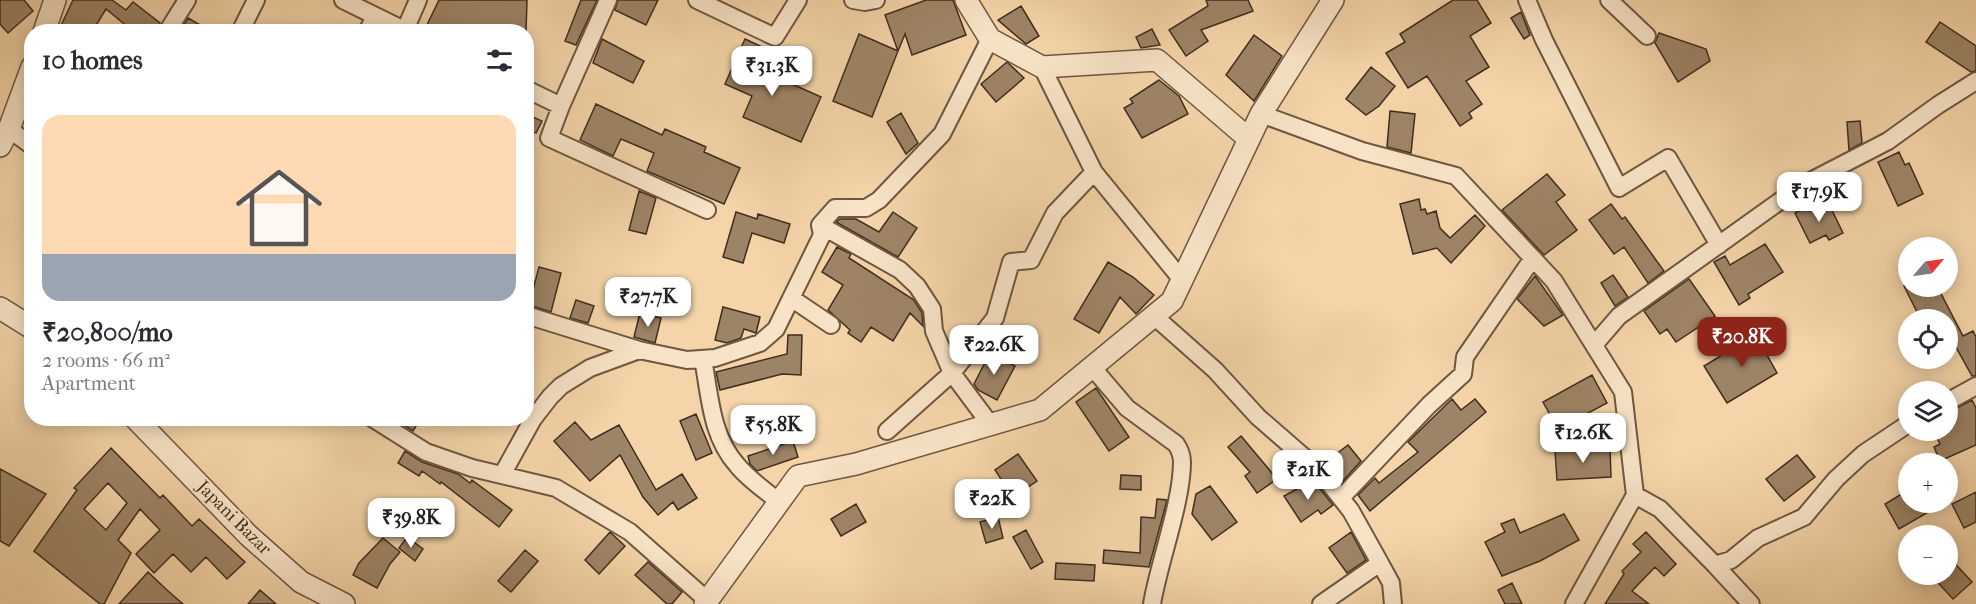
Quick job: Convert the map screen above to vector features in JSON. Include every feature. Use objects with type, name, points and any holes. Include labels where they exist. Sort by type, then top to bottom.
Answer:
[{"type":"street","points":[[47,24],[55,0]]},
{"type":"street","points":[[172,24],[187,0]]},
{"type":"street","points":[[244,24],[256,0]]},
{"type":"street","points":[[343,0],[392,24]]},
{"type":"street","points":[[409,24],[418,0]]},
{"type":"street","points":[[608,0],[549,138],[706,210]]},
{"type":"street","points":[[697,0],[775,37],[798,0]]},
{"type":"street","points":[[853,0],[865,2],[876,0]]},
{"type":"street","points":[[966,0],[990,39],[1042,68],[1157,60],[1249,139]]},
{"type":"street","points":[[385,426],[426,452],[472,468],[556,488],[630,532],[707,602],[798,476],[856,464],[1040,410],[1172,301],[1261,114],[1333,0]]},
{"type":"street","points":[[1527,0],[1544,40],[1619,188],[1668,158],[1719,245]]},
{"type":"street","points":[[1609,0],[1647,36]]},
{"type":"street","points":[[371,24],[375,16]]},
{"type":"street","points":[[820,225],[835,208],[866,208],[879,200],[942,134],[990,39]]},
{"type":"street","points":[[1042,68],[1094,172],[1182,280]]},
{"type":"street","points":[[1594,345],[1619,316],[1801,186],[1888,141],[1976,81]]},
{"type":"street","points":[[24,88],[5,137],[24,143]]},
{"type":"street","points":[[534,93],[561,106]]},
{"type":"street","points":[[1261,114],[1362,151],[1456,176],[1554,281],[1623,392],[1635,495],[1574,604]]},
{"type":"street","points":[[887,431],[952,373],[995,318],[1011,262],[1031,260],[1055,213],[1094,172]]},
{"type":"street","points":[[534,317],[639,350],[687,360],[739,352],[760,343],[776,329],[822,235],[820,225]]},
{"type":"street","points":[[820,225],[900,270],[917,286],[932,309],[934,331],[952,373],[990,424]]},
{"type":"street","points":[[1341,498],[1429,405],[1463,374],[1465,357],[1533,258]]},
{"type":"street","points":[[791,298],[831,325]]},
{"type":"street","points":[[0,308],[24,323]]},
{"type":"street","points":[[1154,316],[1215,370],[1257,417],[1319,470],[1371,542],[1391,583],[1393,604]]},
{"type":"street","points":[[534,418],[561,386],[590,368],[639,350]]},
{"type":"street","points":[[703,359],[716,430],[724,449],[738,466],[779,502]]},
{"type":"street","points":[[1092,367],[1127,408],[1176,444],[1181,452],[1182,462],[1175,506],[1152,604]]},
{"type":"street","points":[[1958,396],[1976,386]]},
{"type":"street","name":"Japani Bazar","points":[[143,426],[248,535],[301,582],[344,604]]},
{"type":"street","points":[[502,475],[529,426]]},
{"type":"street","points":[[1715,565],[1731,560],[1758,538],[1804,517],[1836,479],[1863,454],[1898,431]]},
{"type":"street","points":[[1635,495],[1660,509],[1751,604]]},
{"type":"street","points":[[1321,604],[1380,563]]},
{"type":"building","points":[[0,0],[24,0],[33,11],[8,33],[0,24]]},
{"type":"building","points":[[73,0],[112,0],[126,10],[133,2],[160,23],[124,24],[106,9],[97,24],[62,24]]},
{"type":"building","points":[[439,0],[527,0],[526,24],[427,24]]},
{"type":"building","points":[[581,0],[597,0],[576,45],[565,41]]},
{"type":"building","points":[[618,0],[658,0],[646,25],[615,10]]},
{"type":"building","points":[[926,0],[953,0],[966,35],[912,55],[905,34],[898,51],[885,15]]},
{"type":"building","points":[[1206,0],[1248,0],[1253,11],[1201,30],[1208,41],[1186,56],[1169,30],[1208,6]]},
{"type":"building","points":[[1453,0],[1477,0],[1491,23],[1470,36],[1489,67],[1466,81],[1482,104],[1469,113],[1472,118],[1460,126],[1427,76],[1408,88],[1386,53],[1405,42],[1400,34]]},
{"type":"building","points":[[1021,6],[1039,36],[1026,44],[998,20]]},
{"type":"building","points":[[1521,12],[1530,35],[1524,39],[1511,18]]},
{"type":"building","points":[[188,18],[198,24],[185,24]]},
{"type":"building","points":[[1940,22],[1976,46],[1976,71],[1971,72],[1926,42]]},
{"type":"building","points":[[1152,29],[1160,45],[1141,48],[1136,37]]},
{"type":"building","points":[[1659,33],[1706,49],[1710,61],[1678,82],[1655,43]]},
{"type":"building","points":[[859,34],[898,51],[872,117],[833,101]]},
{"type":"building","points":[[1254,35],[1282,56],[1254,101],[1226,75]]},
{"type":"building","points":[[602,39],[644,61],[633,83],[593,63]]},
{"type":"building","points":[[745,39],[760,46],[752,66],[821,97],[801,142],[743,117],[752,96],[725,84]]},
{"type":"building","points":[[1007,62],[1024,78],[996,102],[981,84]]},
{"type":"building","points":[[1371,67],[1395,86],[1379,106],[1366,115],[1346,99]]},
{"type":"building","points":[[1159,80],[1179,96],[1188,114],[1142,138],[1124,108],[1133,103],[1130,99]]},
{"type":"building","points":[[596,104],[662,135],[665,129],[706,147],[704,152],[740,168],[724,204],[647,171],[654,153],[621,139],[613,156],[580,140]]},
{"type":"building","points":[[1390,111],[1415,114],[1411,153],[1387,147]]},
{"type":"building","points":[[901,113],[918,143],[906,154],[887,122]]},
{"type":"building","points":[[534,118],[542,121],[536,133],[534,132]]},
{"type":"building","points":[[1860,121],[1862,143],[1849,150],[1847,122]]},
{"type":"building","points":[[1899,152],[1905,165],[1909,163],[1923,194],[1898,206],[1878,162]]},
{"type":"building","points":[[1547,174],[1565,195],[1556,202],[1577,230],[1544,255],[1502,210]]},
{"type":"building","points":[[639,191],[656,198],[646,234],[629,230]]},
{"type":"building","points":[[1419,199],[1421,210],[1425,209],[1427,214],[1436,211],[1440,228],[1450,238],[1475,215],[1485,226],[1451,263],[1437,248],[1413,254],[1400,204]]},
{"type":"building","points":[[1828,202],[1843,233],[1829,240],[1826,235],[1810,243],[1795,213],[1807,206],[1809,211]]},
{"type":"building","points":[[1611,204],[1622,219],[1625,217],[1664,271],[1648,283],[1624,247],[1614,254],[1589,220]]},
{"type":"building","points":[[736,212],[757,219],[758,214],[790,224],[784,243],[752,233],[743,263],[723,257]]},
{"type":"building","points":[[893,212],[917,228],[898,257],[836,222],[840,219],[856,219],[879,232]]},
{"type":"building","points":[[1765,244],[1783,272],[1748,294],[1750,298],[1739,305],[1714,262],[1725,256],[1730,265]]},
{"type":"building","points":[[837,247],[851,254],[849,258],[914,300],[922,313],[923,326],[910,313],[893,341],[871,327],[861,342],[848,333],[850,330],[828,310],[843,285],[822,272]]},
{"type":"building","points":[[1108,262],[1133,277],[1154,295],[1136,314],[1120,297],[1099,333],[1074,319]]},
{"type":"building","points":[[539,267],[561,273],[551,312],[534,307],[534,286]]},
{"type":"building","points":[[1613,275],[1628,297],[1615,306],[1601,283]]},
{"type":"building","points":[[1535,276],[1563,315],[1544,326],[1517,299]]},
{"type":"building","points":[[1689,279],[1715,316],[1676,342],[1667,329],[1660,334],[1644,311]]},
{"type":"building","points":[[1910,297],[1943,297],[1949,309],[1916,309]]},
{"type":"building","points":[[576,300],[594,306],[588,323],[570,318]]},
{"type":"building","points":[[723,307],[760,317],[756,333],[744,329],[741,338],[727,343],[715,340]]},
{"type":"building","points":[[640,313],[661,318],[655,343],[634,337]]},
{"type":"building","points":[[1958,326],[1963,336],[1973,331],[1976,337],[1976,376],[1972,376],[1958,351]]},
{"type":"building","points":[[788,335],[802,335],[801,375],[782,374],[720,390],[716,372],[787,354]]},
{"type":"building","points":[[1755,335],[1758,341],[1763,338],[1772,352],[1767,355],[1777,373],[1727,403],[1704,366]]},
{"type":"building","points":[[990,353],[1015,366],[997,400],[978,390],[974,384]]},
{"type":"building","points":[[1592,375],[1607,403],[1558,429],[1543,402]]},
{"type":"building","points":[[1096,388],[1129,437],[1109,451],[1076,402]]},
{"type":"building","points":[[1452,399],[1461,410],[1475,399],[1486,412],[1370,511],[1358,495],[1375,478],[1379,483],[1418,452],[1408,442]]},
{"type":"building","points":[[1972,400],[1976,408],[1976,445],[1958,453],[1937,453],[1934,447],[1940,444],[1938,441],[1958,441],[1958,407]]},
{"type":"building","points":[[696,414],[712,453],[696,460],[680,421]]},
{"type":"building","points":[[575,422],[591,440],[619,425],[656,490],[682,474],[697,498],[678,510],[673,502],[658,515],[643,497],[620,455],[590,481],[554,441]]},
{"type":"building","points":[[405,426],[416,426],[413,431]]},
{"type":"building","points":[[1241,436],[1277,479],[1257,493],[1245,476],[1250,472],[1228,447]]},
{"type":"building","points":[[793,441],[798,457],[757,471],[750,464],[748,456]]},
{"type":"building","points":[[1348,445],[1361,461],[1342,482],[1326,462]]},
{"type":"building","points":[[111,448],[160,498],[163,495],[192,526],[199,519],[245,562],[227,579],[206,557],[191,572],[173,554],[154,573],[136,554],[160,530],[140,509],[118,540],[131,553],[104,604],[100,604],[34,551],[77,490],[74,488]],"holes":[[[108,483],[127,503],[106,530],[84,509]]]},
{"type":"building","points":[[1610,448],[1611,477],[1557,480],[1555,451]]},
{"type":"building","points":[[405,451],[422,462],[458,474],[470,483],[472,480],[512,510],[499,527],[441,482],[440,484],[422,471],[419,476],[398,463]]},
{"type":"building","points":[[1018,454],[1037,481],[1013,497],[995,470]]},
{"type":"building","points":[[1797,455],[1815,477],[1784,501],[1766,479]]},
{"type":"building","points":[[0,469],[46,494],[9,546],[0,541]]},
{"type":"building","points":[[1121,475],[1141,476],[1141,490],[1120,489]]},
{"type":"building","points":[[1313,480],[1333,505],[1321,514],[1318,510],[1301,522],[1284,496]]},
{"type":"building","points":[[1210,486],[1237,522],[1212,540],[1192,514],[1196,494]]},
{"type":"building","points":[[1976,492],[1976,522],[1964,528],[1956,513],[1958,501]]},
{"type":"building","points":[[1898,496],[1898,513],[1927,513],[1906,525],[1898,525],[1898,527],[1885,504]]},
{"type":"building","points":[[1157,499],[1167,500],[1149,567],[1103,563],[1104,550],[1140,553],[1141,517],[1155,518]]},
{"type":"building","points":[[856,504],[866,522],[841,536],[831,519]]},
{"type":"building","points":[[1564,514],[1579,540],[1540,561],[1502,576],[1485,542],[1505,532],[1501,524],[1514,519],[1520,533]]},
{"type":"building","points":[[998,517],[1003,538],[986,543],[980,522]]},
{"type":"building","points":[[1026,530],[1043,562],[1031,569],[1013,537]]},
{"type":"building","points":[[610,532],[625,546],[599,574],[585,560]]},
{"type":"building","points":[[1351,532],[1366,560],[1347,573],[1329,548]]},
{"type":"building","points":[[1646,532],[1676,564],[1664,576],[1655,567],[1632,591],[1649,604],[1605,604],[1624,574],[1622,571],[1641,552],[1633,544]]},
{"type":"building","points":[[407,537],[423,549],[415,561],[399,548]]},
{"type":"building","points":[[383,538],[400,552],[390,564],[377,588],[353,575],[359,563]]},
{"type":"building","points":[[525,550],[538,561],[511,592],[498,581]]},
{"type":"building","points":[[648,562],[682,592],[672,604],[667,604],[635,575]]},
{"type":"building","points":[[1056,563],[1095,565],[1094,581],[1055,579]]},
{"type":"building","points":[[1958,567],[1972,582],[1953,599],[1940,585],[1958,585]]},
{"type":"building","points":[[148,572],[168,591],[183,604],[119,604]]},
{"type":"building","points":[[1512,583],[1522,604],[1505,604],[1498,590]]},
{"type":"building","points":[[260,590],[276,604],[248,604]]}]
